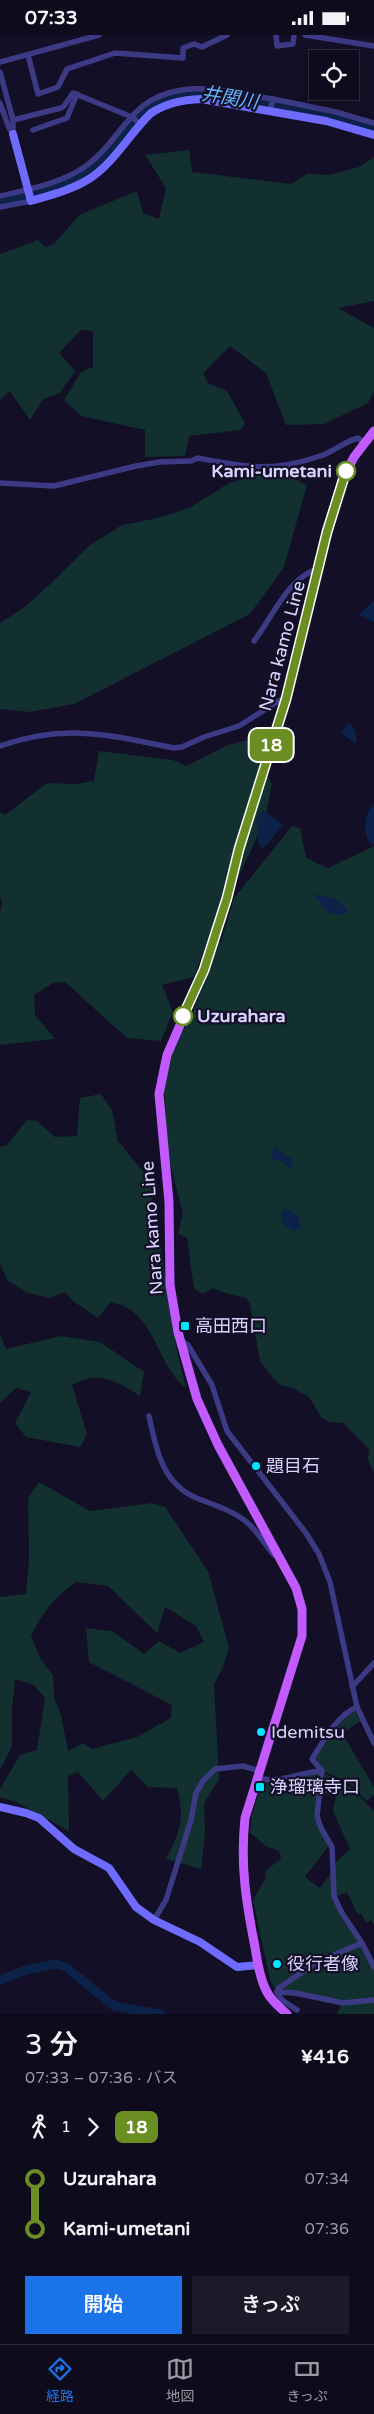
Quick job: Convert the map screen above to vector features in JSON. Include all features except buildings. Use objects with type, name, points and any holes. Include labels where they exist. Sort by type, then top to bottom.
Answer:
[{"type":"main road","name":"Nara kamo Line","points":[[287,2014],[281,2004],[264,1987],[249,1917],[242,1861],[245,1818],[302,1636],[302,1609],[299,1596],[218,1445],[196,1399],[180,1340],[170,1285],[169,1202],[159,1094],[161,1078],[172,1039],[204,970],[239,849],[286,699],[342,481],[363,442],[374,431]]},
{"type":"street","points":[[0,62],[99,35]]},
{"type":"street","points":[[28,55],[38,94],[58,87],[67,69],[115,53],[183,58],[184,48],[194,45],[202,47],[228,35]]},
{"type":"street","points":[[276,35],[278,46],[293,44],[294,35]]},
{"type":"street","points":[[305,35],[374,46]]},
{"type":"street","points":[[0,72],[13,120],[13,134],[30,201]]},
{"type":"street","points":[[0,207],[30,201],[71,188],[89,179],[100,170],[151,99],[183,89],[221,91],[272,104],[374,135]]},
{"type":"street","points":[[13,120],[60,108],[64,106],[73,93],[135,119]]},
{"type":"street","points":[[33,130],[67,118],[77,94]]},
{"type":"street","points":[[0,196],[56,183],[87,165],[135,119],[161,107],[189,99],[272,104],[374,123]]},
{"type":"street","points":[[0,103],[2,117],[13,134]]},
{"type":"street","points":[[0,483],[54,486],[136,465],[191,461],[198,458],[259,468],[289,466],[328,453],[358,438],[363,442]]},
{"type":"street","points":[[254,641],[269,615],[290,589],[313,570],[319,569]]},
{"type":"street","points":[[0,746],[34,736],[65,731],[174,748],[182,747],[204,737],[239,726],[282,699],[286,699]]},
{"type":"street","points":[[180,1340],[188,1345],[212,1385],[227,1431],[306,1533],[319,1554],[330,1582],[357,1707],[374,1743]]},
{"type":"street","points":[[150,1416],[159,1459],[173,1482],[189,1495],[219,1507],[249,1524],[274,1555],[278,1555]]},
{"type":"street","points":[[352,1687],[374,1663]]},
{"type":"street","points":[[307,1772],[312,1759],[334,1728],[344,1716],[357,1707]]},
{"type":"street","points":[[312,1759],[322,1771],[317,1816],[321,1828],[332,1847],[334,1896],[374,1967]]},
{"type":"street","points":[[154,1920],[166,1900],[191,1820],[196,1793],[203,1781],[215,1769],[243,1766],[271,1781],[307,1772],[322,1771]]},
{"type":"street","points":[[0,1807],[39,1818],[74,1849],[104,1864],[114,1873],[130,1901],[154,1920],[195,1939],[237,1967],[258,1965]]},
{"type":"street","points":[[277,1992],[317,1962],[362,1943]]},
{"type":"street","points":[[277,1992],[295,1993],[343,2003],[374,2000]]},
{"type":"street","points":[[277,1992],[281,2004],[297,2010]]},
{"type":"green space","points":[[189,150],[192,172],[291,184],[307,174],[329,175],[359,167],[374,157],[374,301],[338,308],[374,328],[374,391],[368,403],[324,424],[286,425],[266,373],[230,346],[203,373],[208,383],[227,391],[245,423],[241,430],[189,436],[185,456],[145,457],[145,430],[81,416],[64,400],[81,372],[93,367],[93,331],[81,330],[59,353],[75,371],[60,393],[43,399],[30,420],[10,391],[0,400],[0,254],[38,240],[45,247],[54,244],[79,215],[137,191],[143,213],[159,219],[166,188],[145,155]]},
{"type":"green space","points":[[276,470],[307,485],[284,567],[250,614],[74,704],[29,712],[0,709],[0,623],[22,609],[90,545],[122,525],[158,518],[189,508],[229,483]]},
{"type":"green space","points":[[248,740],[272,784],[264,823],[207,942],[194,977],[162,985],[173,1012],[161,1041],[127,1038],[65,982],[53,983],[34,995],[35,1015],[55,1039],[0,1045],[0,913],[2,901],[0,899],[0,812],[5,815],[47,783],[75,784],[94,781],[99,751],[173,760],[186,766],[228,745]]},
{"type":"green space","points":[[292,826],[300,828],[306,858],[328,868],[374,846],[374,1473],[368,1460],[369,1449],[343,1423],[329,1422],[321,1417],[309,1397],[292,1388],[281,1385],[260,1361],[250,1304],[246,1298],[221,1292],[213,1288],[202,1294],[194,1288],[187,1238],[178,1234],[183,1213],[168,1156],[164,1086],[167,1065],[176,1040],[187,1025],[207,978],[218,940],[221,942],[234,898]]},
{"type":"green space","points":[[101,1094],[112,1110],[118,1141],[154,1185],[148,1219],[159,1237],[177,1351],[186,1388],[168,1366],[146,1326],[137,1315],[126,1307],[111,1302],[98,1318],[73,1301],[65,1292],[50,1298],[28,1293],[8,1281],[0,1264],[0,1147],[7,1145],[27,1120],[37,1121],[55,1137],[77,1136],[80,1098]]},
{"type":"green space","points":[[0,1335],[6,1349],[61,1336],[100,1342],[144,1372],[140,1396],[107,1379],[91,1378],[82,1381],[72,1385],[87,1434],[80,1447],[26,1437],[15,1423],[31,1392],[16,1388],[0,1403]]},
{"type":"green space","points":[[39,1482],[90,1511],[152,1503],[165,1507],[208,1571],[229,1648],[223,1667],[214,1684],[219,1779],[204,1803],[205,1834],[201,1869],[166,1859],[180,1825],[181,1808],[177,1788],[148,1787],[131,1770],[103,1801],[78,1772],[68,1776],[69,1831],[16,1802],[0,1797],[0,1789],[20,1755],[37,1750],[45,1698],[34,1685],[15,1679],[12,1710],[12,1746],[0,1770],[0,1597],[26,1594],[29,1560],[28,1498]],"holes":[[[76,1582],[108,1586],[157,1633],[165,1607],[196,1626],[204,1642],[180,1653],[159,1641],[144,1654],[112,1631],[86,1628],[89,1662],[172,1705],[171,1718],[137,1737],[92,1749],[83,1743],[68,1751],[61,1715],[54,1697],[53,1675],[41,1660],[31,1636],[50,1606]]]},
{"type":"green space","points":[[355,1711],[361,1721],[342,1733],[374,1787],[374,1795],[367,1801],[348,1782],[325,1772],[315,1758],[344,1718]]},
{"type":"green space","points":[[321,1773],[316,1810],[330,1844],[305,1877],[320,1888],[332,1872],[333,1896],[360,1943],[350,1946],[275,1989],[270,1980],[253,1900],[265,1879],[266,1870],[281,1859],[279,1851],[266,1846],[250,1833],[252,1815],[262,1781]]},
{"type":"green space","points":[[325,1774],[347,1784],[374,1811],[374,1925],[371,1920],[366,1923],[361,1913],[358,1915],[347,1892],[336,1897],[333,1865],[350,1849],[333,1811],[336,1796],[322,1792]]},
{"type":"green space","points":[[361,1945],[374,1970],[374,1999],[341,2002],[283,1990],[282,1988],[318,1963]]},
{"type":"green space","points":[[374,2002],[374,2014],[337,2014],[341,2004]]},
{"type":"water","points":[[374,600],[374,622],[359,615]]},
{"type":"water","points":[[348,723],[355,730],[357,741],[355,743],[341,733]]},
{"type":"water","points":[[374,804],[374,844],[371,844],[366,835],[365,824],[368,812]]},
{"type":"water","points":[[263,810],[283,825],[263,849],[259,845],[256,820]]},
{"type":"water","points":[[318,894],[336,900],[347,908],[347,913],[342,915],[326,912],[315,896]]},
{"type":"water","points":[[276,1148],[291,1159],[293,1168],[290,1169],[282,1161],[272,1159],[271,1152]]},
{"type":"water","points":[[283,1209],[287,1209],[298,1216],[301,1228],[295,1231],[285,1226],[280,1215]]},
{"type":"waterway","name":"井関川","points":[[0,202],[45,190],[77,176],[101,157],[145,109],[177,94],[199,91],[299,108],[374,128]]},
{"type":"waterway","points":[[0,1980],[26,1970],[55,1964],[66,1967],[114,2006],[160,2014]]},
{"type":"bus line","name":"18","points":[[183,1016],[204,970],[227,898],[239,849],[286,699],[327,532],[346,471]]},
{"type":"place","name":"Kami-umetani","points":[[346,471]]},
{"type":"place","name":"Uzurahara","points":[[183,1016]]},
{"type":"place","name":"高田西口","points":[[185,1326]]},
{"type":"place","name":"題目石","points":[[256,1466]]},
{"type":"place","name":"Idemitsu","points":[[261,1732]]},
{"type":"place","name":"浄瑠璃寺口","points":[[260,1787]]},
{"type":"place","name":"役行者像","points":[[277,1964]]}]
